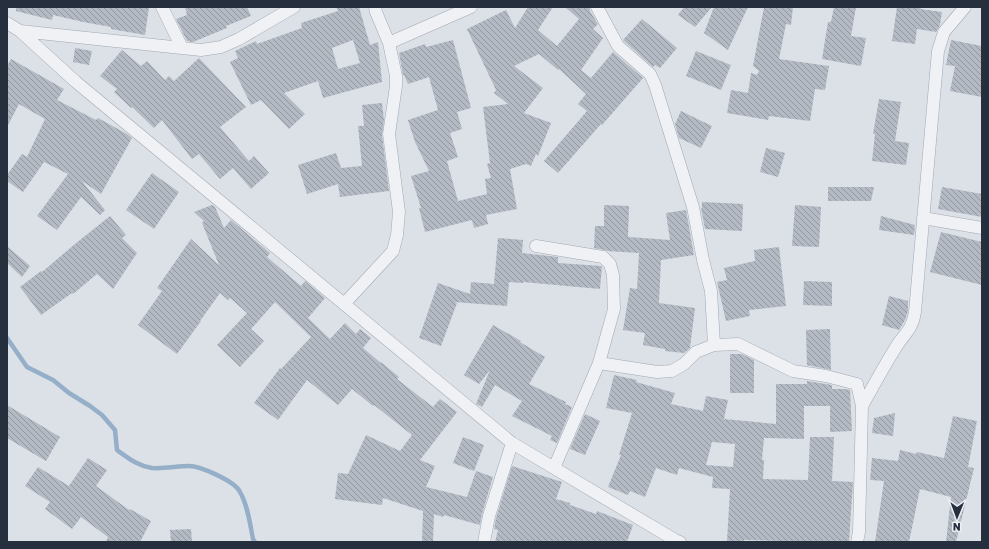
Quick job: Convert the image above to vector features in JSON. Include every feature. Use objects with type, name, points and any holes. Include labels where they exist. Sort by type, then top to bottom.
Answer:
[{"type":"street","points":[[162,7],[182,48]]},
{"type":"street","points":[[20,31],[201,50],[221,46],[239,39],[294,7]]},
{"type":"street","points":[[344,304],[393,251],[397,235],[399,212],[389,134],[396,76],[389,43],[375,7]]},
{"type":"street","points":[[389,43],[471,7]]},
{"type":"street","points":[[597,7],[618,46],[650,74],[655,85],[693,208],[703,260],[711,291],[714,345]]},
{"type":"street","points":[[862,406],[898,343],[910,329],[914,321],[938,51],[944,32],[965,7]]},
{"type":"street","points":[[7,23],[20,31],[76,82],[512,443],[676,541]]},
{"type":"street","points":[[923,218],[982,228]]},
{"type":"street","points":[[536,246],[602,257],[610,264],[613,275],[614,309],[599,363],[554,468]]},
{"type":"street","points":[[599,363],[657,372],[672,371],[684,364],[696,352],[714,345],[738,344],[793,371],[826,376],[857,384],[862,406],[859,525],[857,542]]},
{"type":"street","points":[[484,542],[489,516],[512,443]]},
{"type":"building","points":[[16,7],[149,7],[145,35],[111,29],[111,27],[53,15],[52,20],[16,11]]},
{"type":"building","points":[[185,7],[247,7],[251,16],[193,42],[187,41],[176,19],[187,15]]},
{"type":"building","points":[[336,7],[359,7],[370,45],[378,42],[382,82],[323,98],[318,81],[284,93],[305,114],[289,129],[261,100],[251,105],[230,62],[238,58],[235,51],[256,41],[257,44],[302,28],[301,23],[338,11]],"holes":[[[353,40],[360,63],[338,69],[332,48]]]},
{"type":"building","points":[[528,7],[553,7],[538,30],[557,46],[579,19],[565,7],[590,7],[590,11],[598,24],[593,29],[603,38],[581,70],[591,78],[613,52],[643,78],[558,173],[544,161],[587,111],[578,104],[586,94],[559,69],[558,70],[539,54],[514,66],[543,88],[524,113],[551,123],[538,156],[536,154],[531,166],[526,164],[510,169],[517,209],[486,215],[488,224],[474,228],[472,220],[425,232],[419,208],[421,208],[411,176],[429,171],[415,142],[408,120],[438,110],[429,77],[408,84],[403,75],[399,53],[425,44],[426,47],[453,40],[471,108],[457,112],[462,129],[450,133],[458,157],[447,161],[458,201],[487,194],[485,179],[491,178],[487,164],[490,163],[483,107],[508,104],[494,93],[496,90],[467,29],[506,10],[515,28]]},
{"type":"building","points":[[684,7],[712,7],[695,27],[678,15]]},
{"type":"building","points":[[714,7],[748,7],[728,50],[704,33]]},
{"type":"building","points":[[764,7],[793,7],[791,25],[786,24],[779,59],[829,66],[825,90],[815,89],[810,121],[769,116],[768,120],[727,113],[731,90],[748,93],[751,73],[757,75],[759,71],[753,66]]},
{"type":"building","points":[[834,7],[856,7],[851,36],[866,38],[861,66],[822,59],[828,22],[831,22]]},
{"type":"building","points":[[897,7],[921,7],[920,9],[942,12],[940,25],[936,32],[917,29],[915,44],[892,41]]},
{"type":"building","points":[[642,19],[677,48],[660,68],[655,65],[653,67],[623,40]]},
{"type":"building","points":[[951,40],[982,46],[982,97],[950,91],[955,66],[946,65]]},
{"type":"building","points":[[75,48],[92,51],[89,65],[73,62]]},
{"type":"building","points":[[122,50],[141,66],[147,61],[165,80],[169,76],[174,81],[199,58],[246,107],[220,127],[249,161],[254,156],[269,173],[251,189],[233,168],[220,179],[199,154],[192,159],[162,120],[154,128],[114,92],[117,89],[100,76]]},
{"type":"building","points":[[696,51],[731,65],[721,90],[686,76]]},
{"type":"building","points":[[11,59],[64,89],[57,100],[96,120],[98,118],[132,138],[101,194],[82,181],[105,210],[100,215],[81,197],[57,230],[37,216],[68,174],[44,162],[23,192],[7,181],[7,175],[22,154],[27,157],[45,119],[19,104],[7,127],[7,66]]},
{"type":"building","points":[[879,99],[901,102],[895,141],[909,143],[906,165],[872,161],[875,134],[873,134]]},
{"type":"building","points":[[382,103],[384,120],[382,135],[389,191],[340,197],[338,184],[307,194],[298,165],[336,153],[341,168],[362,166],[358,126],[364,126],[362,105]]},
{"type":"building","points":[[681,111],[712,126],[701,148],[679,138],[675,124]]},
{"type":"building","points":[[766,148],[785,153],[778,177],[760,172]]},
{"type":"building","points":[[152,173],[179,192],[154,229],[126,210]]},
{"type":"building","points":[[828,187],[874,187],[871,201],[828,201]]},
{"type":"building","points":[[942,187],[982,194],[982,217],[938,209]]},
{"type":"building","points":[[702,202],[743,204],[742,231],[705,229],[701,208]]},
{"type":"building","points":[[212,205],[215,207],[224,228],[231,220],[270,253],[267,257],[301,286],[305,281],[325,298],[308,318],[330,339],[345,323],[356,334],[360,329],[371,338],[363,348],[399,377],[397,379],[433,407],[440,399],[457,412],[420,460],[435,466],[426,487],[467,497],[476,471],[493,477],[480,525],[444,515],[443,517],[434,514],[433,542],[422,542],[423,511],[383,498],[382,505],[335,499],[338,473],[348,474],[366,435],[400,451],[412,435],[352,389],[338,405],[307,380],[278,420],[254,403],[280,368],[281,369],[311,337],[275,302],[251,329],[264,341],[240,367],[217,345],[247,313],[230,298],[228,300],[220,293],[177,354],[138,325],[162,291],[157,288],[191,239],[219,265],[202,223],[204,221],[194,212]]},
{"type":"building","points":[[604,205],[629,206],[628,237],[670,240],[666,213],[686,210],[694,255],[661,260],[659,303],[695,308],[690,348],[684,353],[665,351],[665,349],[643,345],[645,333],[623,330],[630,288],[637,289],[639,253],[607,251],[594,248],[595,226],[604,226]]},
{"type":"building","points":[[795,205],[821,207],[819,247],[792,246]]},
{"type":"building","points":[[110,216],[126,235],[122,238],[137,253],[113,289],[97,274],[73,294],[72,293],[41,315],[20,287],[41,271],[42,272]]},
{"type":"building","points":[[881,216],[915,225],[914,235],[879,230]]},
{"type":"building","points":[[941,232],[982,242],[982,285],[930,272]]},
{"type":"building","points":[[498,238],[523,240],[522,253],[558,257],[558,263],[602,266],[600,289],[509,282],[507,306],[454,302],[457,303],[441,346],[419,338],[438,283],[470,294],[471,282],[494,284]]},
{"type":"building","points":[[7,246],[30,266],[22,277],[7,263]]},
{"type":"building","points":[[779,247],[786,306],[749,310],[750,316],[726,321],[717,282],[727,280],[724,268],[755,261],[754,250]]},
{"type":"building","points":[[804,281],[832,282],[832,306],[803,305]]},
{"type":"building","points":[[889,296],[908,301],[908,311],[899,330],[882,325]]},
{"type":"building","points":[[493,325],[545,357],[529,384],[566,402],[565,404],[572,407],[557,443],[550,440],[552,436],[512,416],[522,401],[495,385],[482,407],[476,404],[490,370],[479,384],[464,375]]},
{"type":"building","points":[[830,329],[831,370],[807,365],[806,330]]},
{"type":"building","points":[[730,354],[742,354],[754,360],[754,393],[730,393]]},
{"type":"building","points":[[614,375],[637,380],[636,382],[675,393],[671,404],[703,411],[706,396],[728,400],[724,419],[776,424],[776,384],[807,384],[807,381],[832,385],[832,389],[850,390],[852,431],[830,432],[830,406],[804,406],[804,439],[764,438],[762,460],[764,460],[763,479],[808,480],[810,437],[834,437],[832,481],[853,482],[849,542],[727,541],[730,489],[712,488],[713,477],[679,468],[677,475],[656,468],[645,497],[630,491],[628,495],[608,487],[621,455],[619,455],[632,413],[606,408]],"holes":[[[712,442],[735,444],[733,467],[706,465]]]},
{"type":"building","points":[[7,405],[60,437],[46,461],[7,438]]},
{"type":"building","points":[[895,413],[893,436],[872,433],[874,418]]},
{"type":"building","points":[[585,414],[600,421],[585,455],[570,449]]},
{"type":"building","points":[[953,416],[977,421],[968,467],[974,468],[956,542],[946,542],[951,497],[920,489],[909,542],[875,542],[884,481],[870,480],[872,458],[898,461],[900,450],[944,458]]},
{"type":"building","points":[[463,437],[484,445],[474,471],[453,463]]},
{"type":"building","points":[[88,458],[107,470],[96,486],[129,510],[130,509],[151,521],[140,542],[106,542],[108,537],[81,517],[72,529],[45,509],[50,502],[25,486],[38,467],[69,486]]},
{"type":"building","points":[[512,466],[562,482],[556,499],[596,514],[597,511],[633,525],[627,542],[495,542],[498,530],[494,529],[496,518]]},
{"type":"building","points":[[191,529],[192,542],[171,542],[170,530]]},
{"type":"waterway","points":[[7,338],[27,367],[53,380],[69,393],[102,415],[115,430],[117,450],[129,459],[138,464],[152,468],[184,466],[194,467],[209,471],[231,483],[237,488],[243,497],[255,542]]}]
